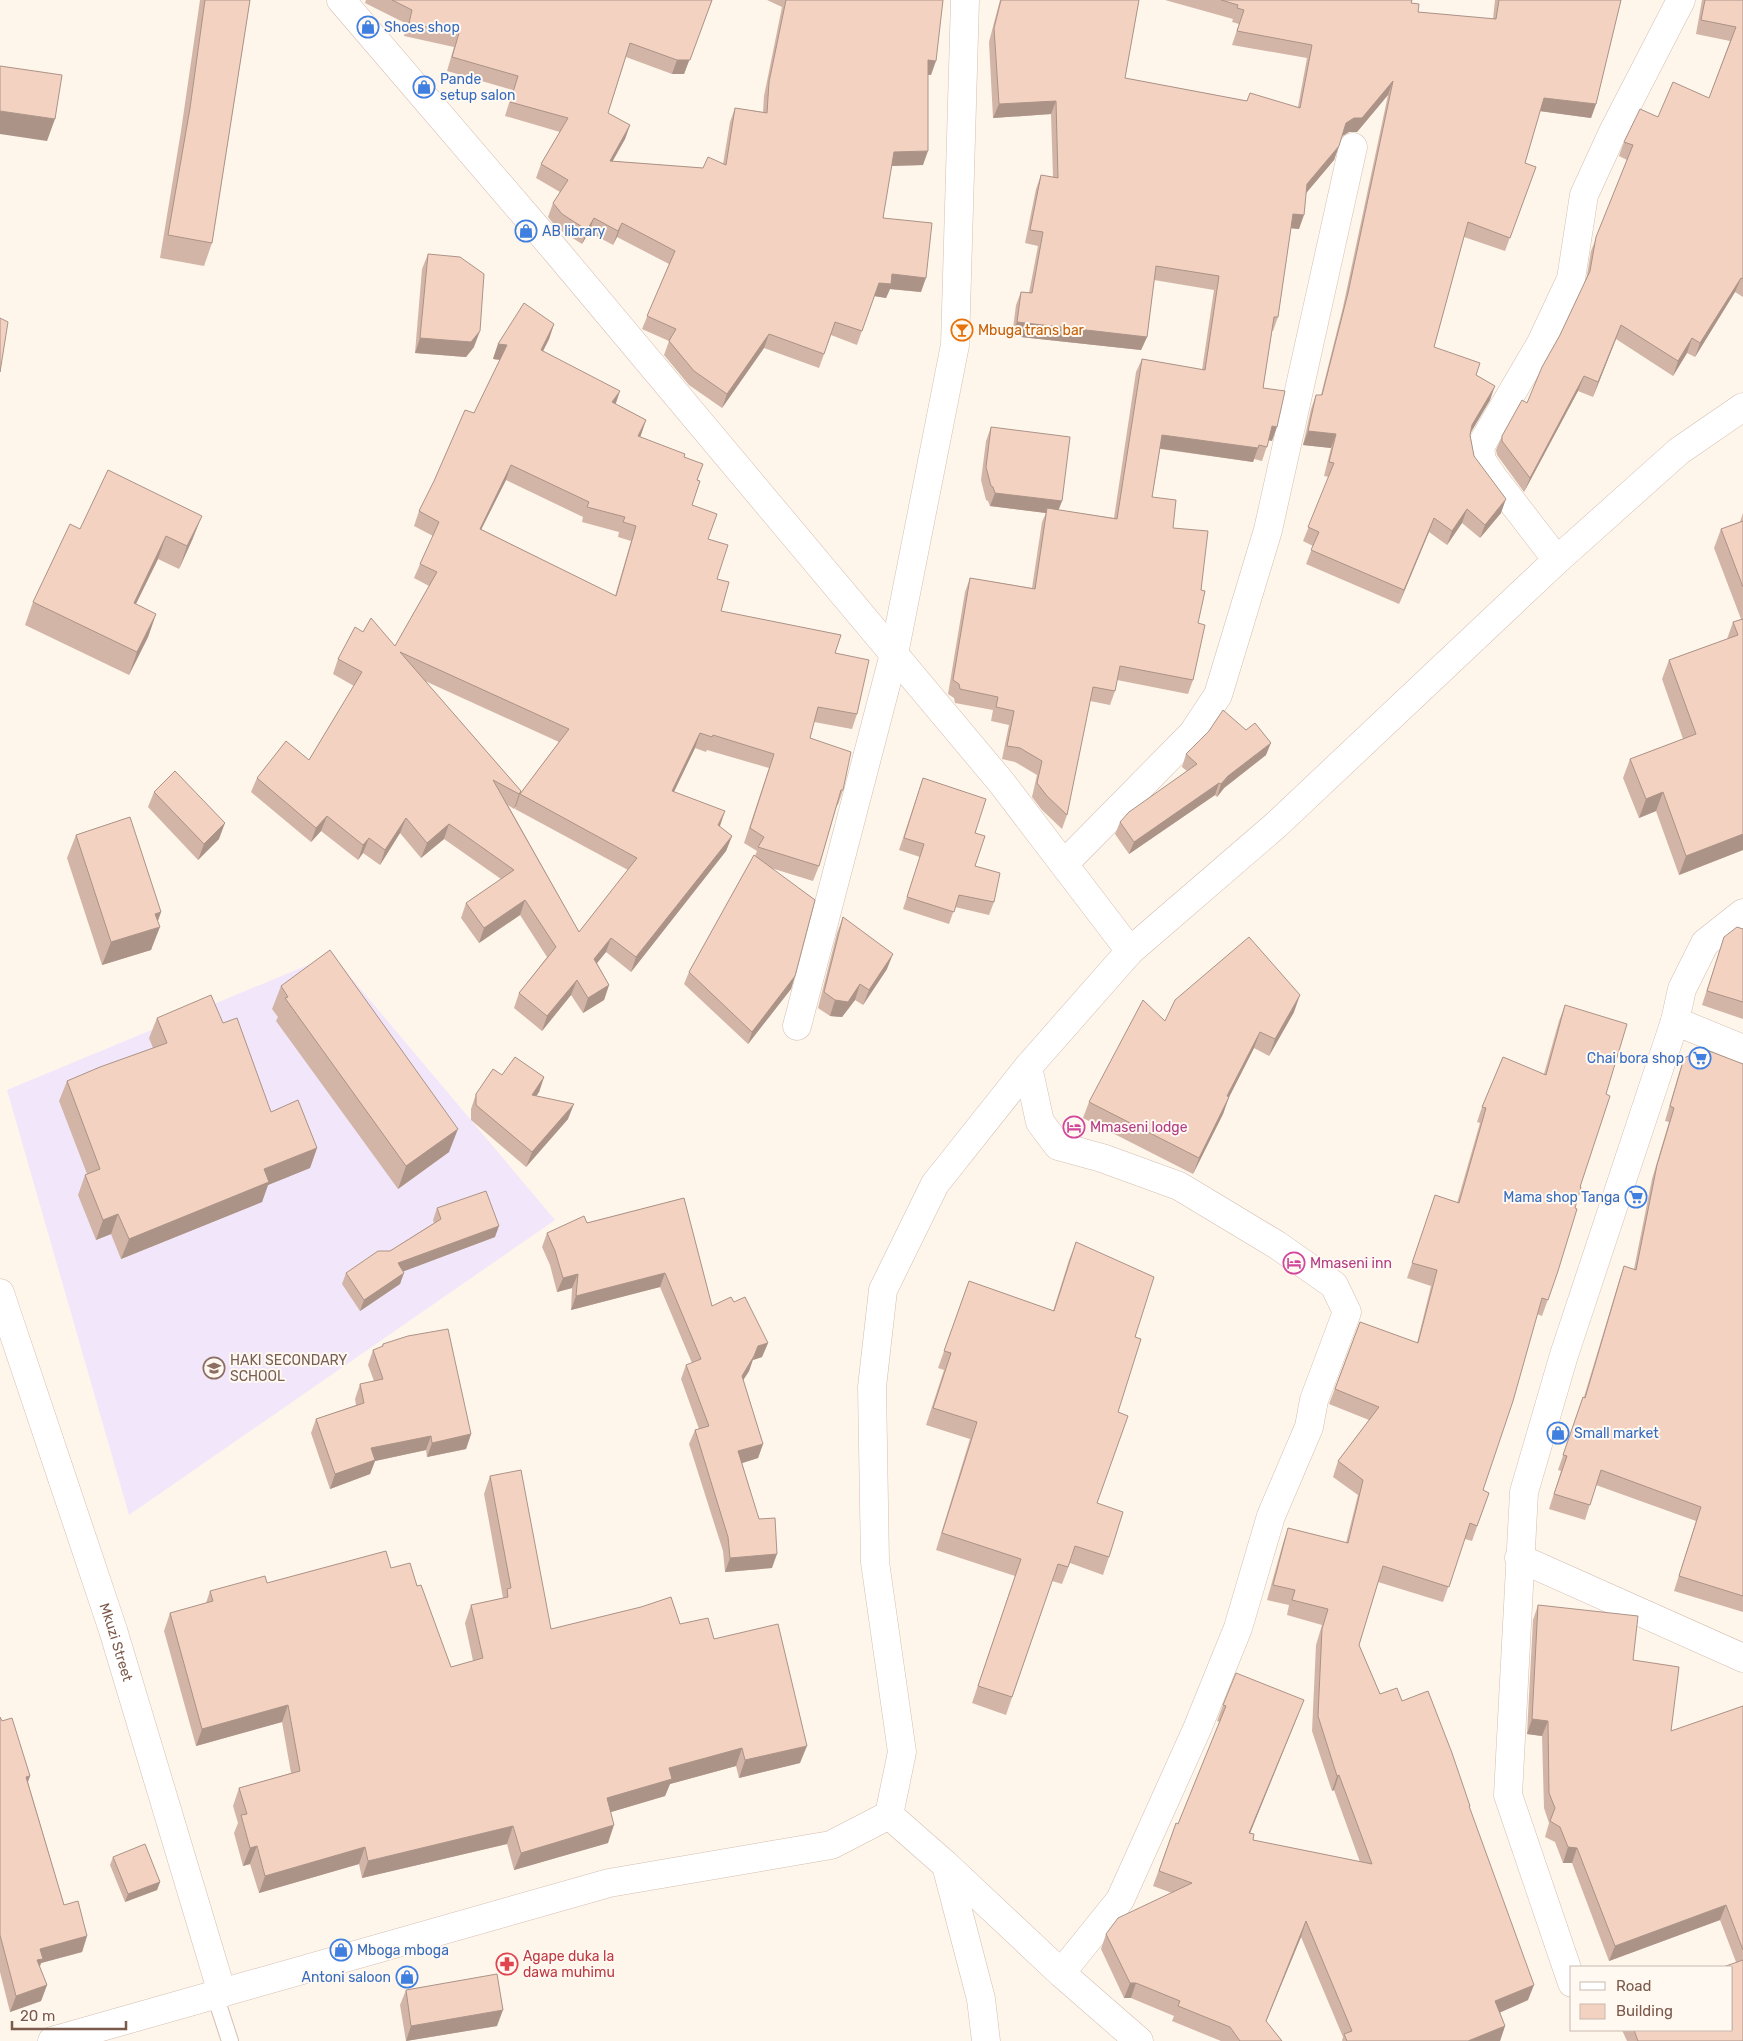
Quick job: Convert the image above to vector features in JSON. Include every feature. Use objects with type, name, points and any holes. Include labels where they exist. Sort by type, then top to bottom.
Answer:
[{"type":"street","points":[[340,0],[557,252],[1001,782],[1130,951]]},
{"type":"street","points":[[797,1026],[894,654],[955,345],[965,0]]},
{"type":"street","points":[[1557,560],[1482,462],[1480,447],[1541,343],[1571,278],[1584,195],[1612,134],[1682,0]]},
{"type":"street","points":[[1064,864],[1193,733],[1218,695],[1268,530],[1353,147]]},
{"type":"street","points":[[889,1815],[902,1752],[875,1562],[872,1387],[883,1290],[935,1184],[1028,1067],[1130,951],[1276,825],[1557,560],[1679,451],[1743,407]]},
{"type":"street","points":[[1570,1977],[1508,1795],[1519,1558],[1524,1492],[1564,1355],[1675,1021],[1682,989],[1705,943],[1743,912]]},
{"type":"street","points":[[1675,1021],[1743,1049]]},
{"type":"street","points":[[1028,1067],[1040,1122],[1058,1146],[1102,1158],[1179,1186],[1277,1245],[1334,1285],[1347,1312],[1314,1400],[1309,1427],[1271,1516],[1238,1628],[1197,1729],[1120,1900],[1061,1973]]},
{"type":"street","name":"Mkuzi Street","points":[[0,1293],[114,1630],[218,1994]]},
{"type":"street","points":[[1519,1558],[1743,1658]]},
{"type":"street","points":[[889,1815],[946,1865],[1061,1973],[1139,2041]]},
{"type":"street","points":[[52,2041],[609,1882],[831,1845],[889,1815]]},
{"type":"street","points":[[946,1865],[981,1999],[986,2041]]},
{"type":"lane","points":[[218,1994],[230,2041]]},
{"type":"shaded area","name":"HAKI SECONDARY SCHOOL","points":[[332,955],[555,1220],[129,1515],[7,1090]]},
{"type":"building","points":[[205,0],[250,0],[212,243],[168,235],[190,108]]},
{"type":"building","points":[[392,0],[712,0],[690,60],[677,60],[630,43],[608,113],[630,125],[610,161],[703,168],[708,157],[726,165],[735,108],[767,113],[769,82],[786,0],[943,0],[936,61],[928,60],[928,151],[894,152],[883,218],[932,223],[926,278],[892,274],[891,284],[879,283],[862,331],[835,322],[824,354],[769,334],[727,394],[694,371],[669,341],[676,329],[647,316],[675,251],[622,223],[618,231],[594,218],[587,230],[562,214],[553,203],[568,180],[541,164],[568,118],[510,102],[518,76],[452,57],[459,33],[409,23],[412,10]]},
{"type":"building","points":[[1001,0],[1139,0],[1125,78],[1247,101],[1250,93],[1300,108],[1312,45],[1237,31],[1244,10],[1237,8],[1238,5],[1221,0],[1412,0],[1411,3],[1419,4],[1418,12],[1496,19],[1499,0],[1621,0],[1596,104],[1544,98],[1525,163],[1536,167],[1510,238],[1468,222],[1434,347],[1480,363],[1476,375],[1495,386],[1472,425],[1470,435],[1474,456],[1506,499],[1485,525],[1467,509],[1452,531],[1434,518],[1404,590],[1311,550],[1319,532],[1308,527],[1334,463],[1329,462],[1336,434],[1308,431],[1316,395],[1322,395],[1348,293],[1393,81],[1362,118],[1354,118],[1346,123],[1339,146],[1307,184],[1304,215],[1293,214],[1278,317],[1274,317],[1263,388],[1285,391],[1277,427],[1272,426],[1267,447],[1259,445],[1258,448],[1162,435],[1152,497],[1176,500],[1173,528],[1208,531],[1201,590],[1205,591],[1198,623],[1205,625],[1193,680],[1120,666],[1115,691],[1093,687],[1067,815],[1047,796],[1037,783],[1042,761],[1020,748],[1007,746],[1014,711],[996,707],[998,697],[960,689],[959,684],[953,680],[970,578],[1035,589],[1047,508],[1117,519],[1142,359],[1205,370],[1219,276],[1156,266],[1147,337],[1017,322],[1021,292],[1032,293],[1043,232],[1030,230],[1041,175],[1058,178],[1056,101],[999,104],[994,28]]},
{"type":"building","points":[[1705,0],[1743,0],[1743,279],[1741,278],[1700,343],[1692,338],[1678,361],[1621,325],[1598,382],[1584,376],[1530,478],[1502,441],[1502,436],[1522,400],[1527,403],[1542,367],[1560,335],[1590,271],[1596,237],[1633,145],[1624,142],[1640,109],[1658,117],[1673,82],[1709,98],[1736,27],[1701,20]]},
{"type":"building","points":[[0,66],[62,75],[55,119],[0,111]]},
{"type":"building","points":[[428,254],[460,257],[484,274],[480,331],[471,342],[420,338]]},
{"type":"building","points":[[524,303],[554,324],[541,350],[620,391],[612,402],[646,420],[638,436],[685,454],[684,457],[703,464],[697,480],[700,481],[692,505],[717,514],[708,539],[728,545],[717,579],[729,582],[721,611],[841,635],[835,653],[869,660],[857,714],[818,707],[810,738],[851,752],[843,790],[841,790],[819,866],[758,847],[764,837],[750,828],[774,754],[713,735],[712,737],[700,733],[672,791],[725,811],[718,825],[732,836],[636,957],[611,938],[594,959],[609,985],[588,998],[577,980],[547,1016],[519,993],[556,947],[525,900],[484,928],[466,903],[514,870],[449,824],[427,843],[406,818],[385,850],[369,838],[363,845],[327,816],[316,828],[257,778],[286,741],[309,760],[362,672],[338,659],[355,627],[363,632],[371,618],[395,646],[437,572],[420,564],[439,522],[419,511],[465,410],[474,413],[507,345],[498,344]],"holes":[[[511,465],[589,502],[587,507],[625,517],[623,522],[636,526],[616,596],[480,529]],[[400,652],[569,729],[520,794],[637,858],[579,932],[493,780],[519,794],[521,791]]]},
{"type":"building","points":[[0,318],[8,322],[0,372]]},
{"type":"building","points":[[991,427],[1070,437],[1062,501],[995,493],[986,467]]},
{"type":"building","points":[[108,470],[202,516],[187,546],[166,536],[134,603],[156,614],[137,652],[33,602],[70,524],[80,529]]},
{"type":"building","points":[[1743,521],[1743,587],[1721,529]]},
{"type":"building","points":[[1743,619],[1743,834],[1686,856],[1663,792],[1646,799],[1630,759],[1696,734],[1669,660],[1738,635],[1733,622]]},
{"type":"building","points":[[1223,710],[1246,730],[1255,723],[1271,743],[1228,776],[1221,784],[1219,783],[1134,842],[1120,822],[1129,812],[1197,764],[1186,754],[1209,731]]},
{"type":"building","points":[[175,771],[225,823],[204,844],[154,792]]},
{"type":"building","points":[[923,778],[986,799],[975,833],[985,836],[975,866],[1000,873],[994,902],[959,895],[954,912],[907,897],[924,844],[904,838]]},
{"type":"building","points":[[130,817],[161,912],[155,914],[160,927],[111,942],[76,835]]},
{"type":"building","points":[[754,855],[815,900],[795,976],[752,1032],[689,972]]},
{"type":"building","points":[[843,917],[893,954],[869,990],[860,984],[848,1002],[835,1000],[824,992]]},
{"type":"building","points":[[1737,927],[1743,929],[1743,1002],[1707,991],[1724,937]]},
{"type":"building","points":[[1249,937],[1300,995],[1275,1039],[1260,1032],[1227,1096],[1229,1097],[1199,1158],[1089,1102],[1143,1000],[1165,1021],[1175,1000]]},
{"type":"building","points":[[330,950],[458,1129],[406,1166],[285,998],[288,997],[281,986]]},
{"type":"building","points":[[211,995],[223,1023],[237,1018],[271,1112],[298,1100],[317,1148],[264,1169],[269,1182],[129,1239],[118,1214],[103,1220],[85,1175],[100,1169],[67,1081],[167,1043],[157,1018]]},
{"type":"building","points":[[1565,1005],[1627,1024],[1606,1094],[1610,1096],[1580,1187],[1575,1208],[1577,1209],[1558,1271],[1548,1300],[1542,1298],[1513,1401],[1483,1490],[1489,1493],[1477,1526],[1470,1523],[1449,1587],[1383,1566],[1359,1645],[1380,1694],[1397,1688],[1402,1701],[1428,1691],[1452,1753],[1469,1806],[1534,1985],[1495,2001],[1505,2026],[1468,2041],[1347,2041],[1344,2034],[1352,2031],[1306,1921],[1266,2021],[1282,2041],[1240,2041],[1230,2027],[1178,2006],[1180,2001],[1136,1983],[1130,1983],[1106,1934],[1118,1918],[1192,1883],[1159,1871],[1176,1823],[1178,1824],[1226,1706],[1223,1705],[1236,1673],[1304,1700],[1249,1833],[1254,1834],[1253,1840],[1372,1864],[1339,1775],[1337,1776],[1318,1716],[1322,1629],[1328,1609],[1292,1600],[1295,1590],[1273,1585],[1288,1528],[1348,1543],[1363,1480],[1338,1461],[1379,1407],[1335,1389],[1360,1322],[1418,1343],[1437,1270],[1412,1263],[1435,1195],[1459,1203],[1486,1108],[1482,1107],[1503,1057],[1546,1075]]},
{"type":"building","points":[[1704,1049],[1743,1064],[1743,1596],[1679,1576],[1701,1507],[1601,1470],[1590,1505],[1554,1494],[1567,1456],[1563,1455],[1583,1397],[1585,1398],[1624,1266],[1636,1270],[1657,1165],[1674,1108],[1670,1106],[1684,1058]]},
{"type":"building","points":[[515,1057],[544,1077],[532,1095],[574,1104],[532,1152],[476,1105],[476,1094],[493,1069],[502,1075]]},
{"type":"building","points":[[486,1191],[499,1226],[398,1263],[404,1273],[364,1300],[346,1273],[378,1251],[390,1251],[441,1219],[437,1208]]},
{"type":"building","points":[[684,1198],[712,1306],[731,1297],[734,1302],[745,1297],[768,1343],[758,1346],[742,1376],[763,1444],[738,1451],[759,1519],[775,1518],[777,1554],[730,1558],[728,1537],[695,1430],[709,1426],[686,1365],[701,1359],[665,1273],[576,1296],[578,1274],[563,1278],[555,1251],[547,1233],[584,1216],[587,1223]]},
{"type":"building","points":[[1076,1242],[1154,1277],[1135,1337],[1141,1339],[1118,1412],[1128,1416],[1097,1503],[1123,1512],[1109,1557],[1075,1546],[1068,1567],[1058,1564],[1012,1697],[978,1686],[1021,1559],[942,1533],[977,1422],[933,1408],[951,1353],[944,1351],[969,1281],[1054,1311]]},
{"type":"building","points":[[448,1329],[471,1434],[432,1443],[431,1436],[371,1448],[375,1460],[335,1474],[316,1419],[364,1403],[360,1384],[383,1379],[373,1350],[383,1346],[383,1344],[408,1336]]},
{"type":"building","points":[[521,1470],[551,1629],[641,1607],[671,1597],[680,1624],[708,1618],[714,1639],[778,1624],[807,1746],[745,1760],[742,1748],[669,1768],[672,1779],[607,1798],[614,1825],[521,1853],[513,1826],[368,1861],[365,1847],[265,1876],[257,1846],[250,1848],[241,1815],[247,1814],[239,1788],[300,1771],[288,1705],[202,1729],[170,1613],[213,1601],[210,1591],[265,1576],[267,1583],[386,1551],[391,1568],[410,1563],[417,1586],[421,1585],[451,1667],[483,1658],[471,1605],[508,1597],[507,1589],[511,1588],[490,1476]]},
{"type":"building","points":[[1538,1605],[1638,1616],[1633,1660],[1679,1667],[1671,1731],[1743,1706],[1743,1950],[1726,1905],[1615,1946],[1577,1848],[1568,1847],[1560,1827],[1550,1821],[1555,1808],[1549,1793],[1548,1721],[1532,1719]]},
{"type":"building","points":[[0,1717],[2,1721],[12,1718],[30,1776],[26,1777],[64,1905],[78,1901],[87,1936],[40,1949],[43,1959],[37,1960],[47,1985],[16,1996],[0,1935]]},
{"type":"building","points":[[145,1844],[160,1882],[128,1894],[113,1857]]},
{"type":"building","points":[[1743,1960],[1743,2041],[1638,2041],[1634,2031],[1733,2031],[1733,1966],[1726,1966]]},
{"type":"building","points":[[497,1974],[503,2010],[411,2026],[406,1990]]},
{"type":"place","name":"Shoes shop","points":[[368,27]]},
{"type":"place","name":"Pande setup salon","points":[[424,87]]},
{"type":"place","name":"AB library","points":[[526,231]]},
{"type":"place","name":"Mbuga trans bar","points":[[962,330]]},
{"type":"place","name":"Chai bora shop","points":[[1700,1058]]},
{"type":"place","name":"Mmaseni lodge","points":[[1074,1127]]},
{"type":"place","name":"Mama shop Tanga","points":[[1636,1197]]},
{"type":"place","name":"Mmaseni inn","points":[[1294,1263]]},
{"type":"place","name":"HAKI SECONDARY SCHOOL","points":[[214,1368]]},
{"type":"place","name":"Small market","points":[[1558,1433]]},
{"type":"place","name":"Mboga mboga","points":[[341,1950]]},
{"type":"place","name":"Agape duka la dawa muhimu","points":[[507,1964]]},
{"type":"place","name":"Antoni saloon","points":[[407,1977]]}]
